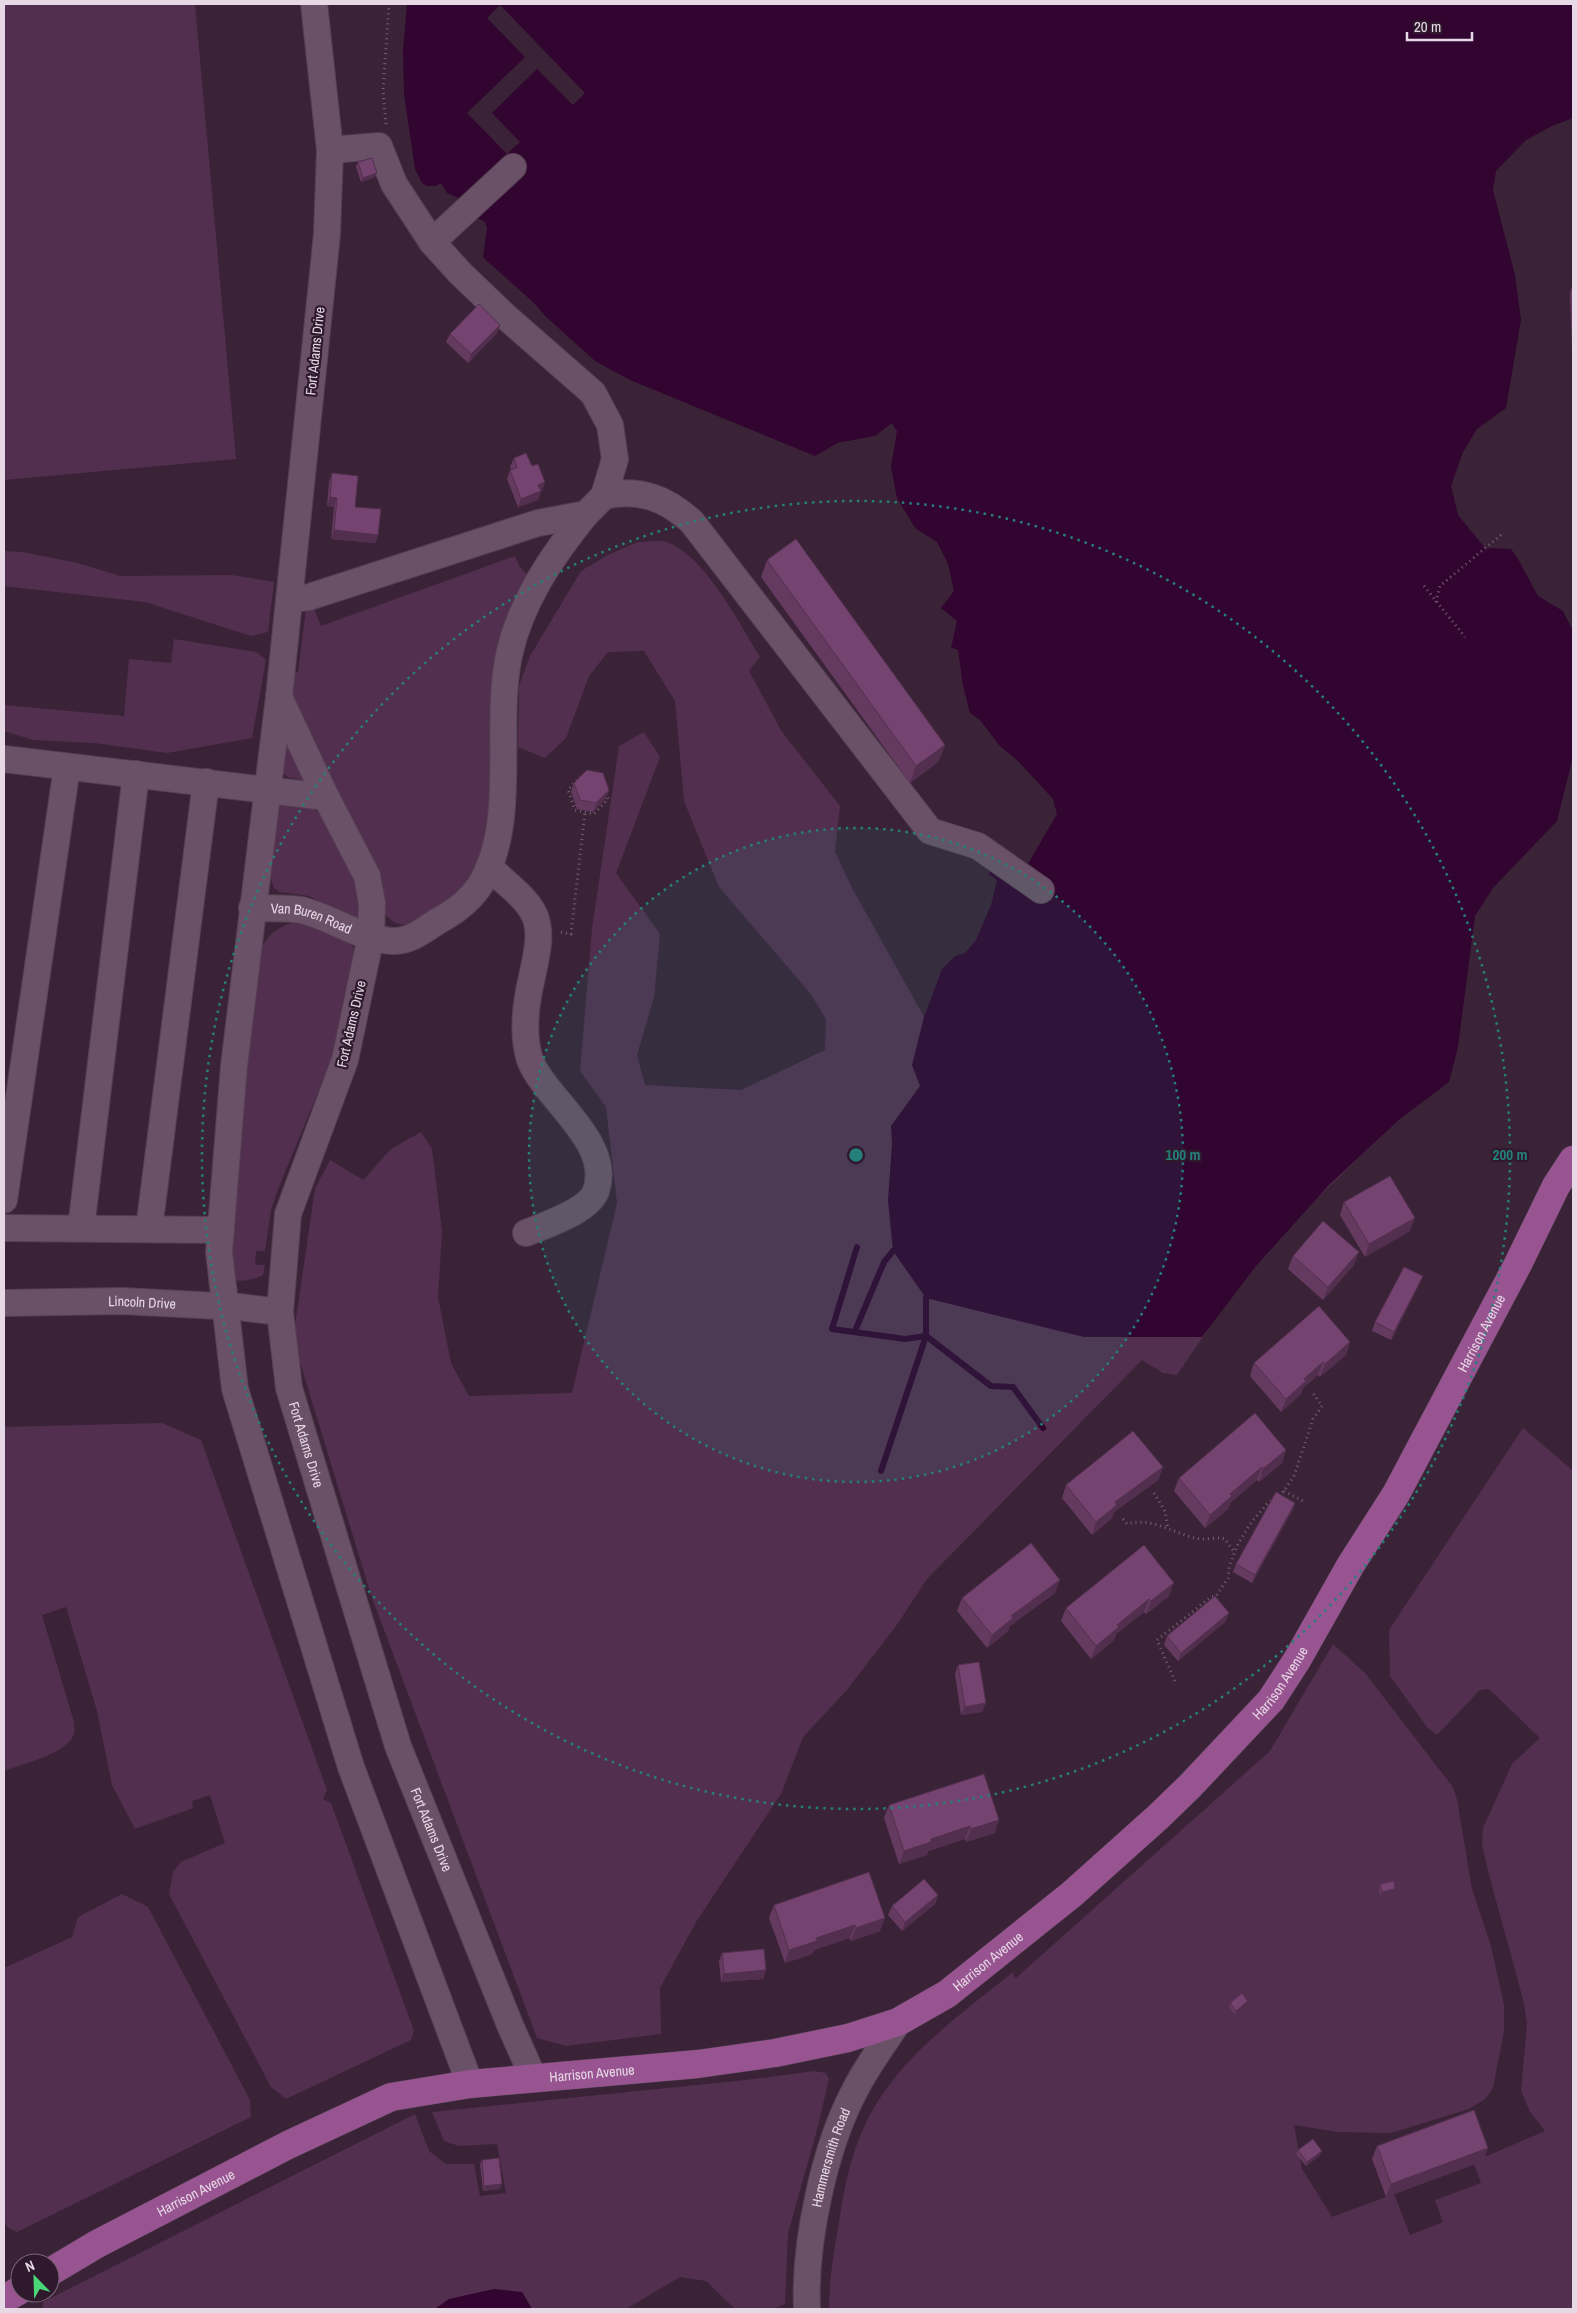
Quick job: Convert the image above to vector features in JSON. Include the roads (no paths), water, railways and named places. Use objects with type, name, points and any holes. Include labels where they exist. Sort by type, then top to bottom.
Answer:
[{"type":"main road","name":"Harrison Avenue","points":[[60,2266],[96,2244],[288,2145],[391,2097],[470,2084],[698,2064],[775,2053],[848,2038],[898,2022],[947,1994],[1072,1894],[1190,1786],[1271,1700],[1297,1660],[1350,1566],[1396,1494],[1518,1264],[1556,1186],[1573,1160]]},
{"type":"street","name":"Fort Adams Drive","points":[[314,4],[330,150],[327,234],[279,697],[234,1066],[219,1252],[235,1389],[348,1758],[470,2084]]},
{"type":"street","name":"Van Buren Road","points":[[252,908],[303,910],[370,936],[394,941],[415,936],[452,914],[482,883],[498,839],[505,691],[509,656],[514,635],[543,572],[595,505],[615,459],[610,426],[593,393],[505,316],[460,273],[432,242],[394,184],[379,146],[330,150]]},
{"type":"street","points":[[432,242],[513,167]]},
{"type":"street","points":[[289,600],[309,597],[630,492],[649,495],[668,503],[692,522],[930,831],[978,846],[1041,890]]},
{"type":"street","name":"Fort Adams Drive","points":[[279,697],[326,797],[367,876],[372,903],[370,936],[345,1060],[288,1214],[280,1312],[289,1388],[398,1746],[510,2025],[534,2079]]},
{"type":"street","points":[[4,759],[326,797]]},
{"type":"street","points":[[4,1200],[67,766]]},
{"type":"street","points":[[81,1228],[136,774]]},
{"type":"street","points":[[149,1229],[206,782]]},
{"type":"street","points":[[489,868],[534,913],[538,929],[528,1001],[527,1046],[530,1059],[538,1075],[572,1115],[585,1134],[597,1164],[598,1182],[596,1192],[580,1209],[526,1233]]},
{"type":"street","points":[[4,1228],[221,1230]]},
{"type":"street","name":"Lincoln Drive","points":[[4,1303],[121,1301],[226,1308],[239,1307],[280,1312]]},
{"type":"street","name":"Hammersmith Road","points":[[807,2309],[806,2285],[811,2239],[819,2193],[833,2145],[854,2090],[898,2022]]},
{"type":"waterway","points":[[857,1247],[832,1329],[905,1339],[926,1336],[991,1386],[1013,1387],[1043,1428]]},
{"type":"waterway","points":[[855,1331],[884,1262],[893,1251]]},
{"type":"waterway","points":[[881,1471],[926,1336],[926,1298]]}]
